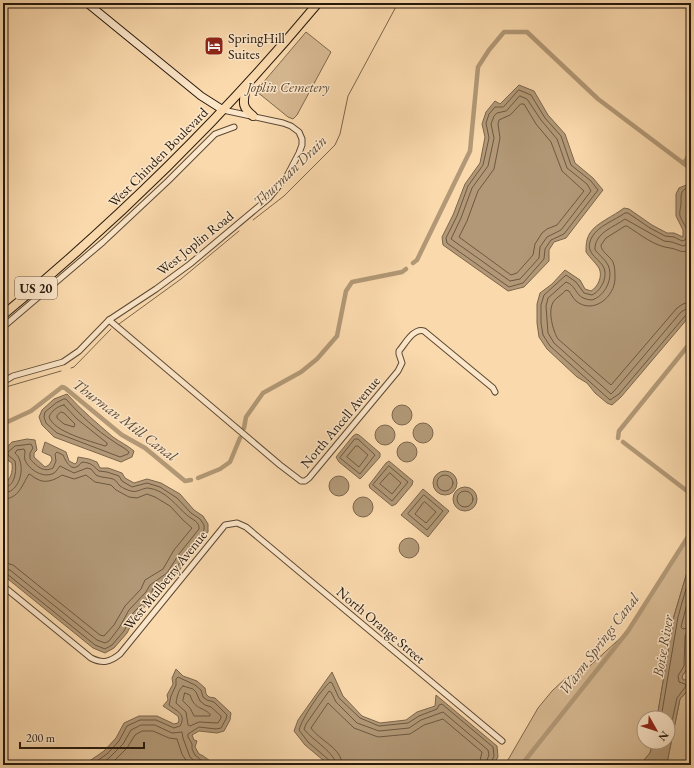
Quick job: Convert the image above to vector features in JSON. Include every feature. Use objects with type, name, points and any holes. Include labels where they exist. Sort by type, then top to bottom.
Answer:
[{"type":"main road","points":[[87,3],[201,96],[223,110]]},
{"type":"main road","name":"West Chinden Boulevard","points":[[3,315],[68,260],[155,179],[246,86],[318,3]]},
{"type":"main road","points":[[246,86],[243,103],[244,108],[253,116]]},
{"type":"street","name":"West Joplin Road","points":[[3,382],[13,376],[63,362],[79,352],[109,320],[190,264],[215,241],[259,207],[277,189],[287,176],[300,153],[302,139],[299,132],[291,126],[223,110]]},
{"type":"street","points":[[3,327],[103,242],[168,181],[215,134],[234,126]]},
{"type":"street","name":"North Ancell Avenue","points":[[109,320],[262,450],[301,481],[305,481],[310,478],[398,371],[402,363],[399,351],[417,330],[424,331],[493,388],[495,392]]},
{"type":"street","name":"West Mulberry Avenue","points":[[3,586],[91,658],[98,662],[106,662],[113,660],[120,654],[225,524],[237,523],[246,527]]},
{"type":"street","name":"North Orange Street","points":[[246,527],[502,741]]},
{"type":"green space","name":"Joplin Cemetery","points":[[306,32],[331,52],[297,115],[293,119],[288,117],[256,91]]},
{"type":"green space","points":[[691,532],[691,559],[674,616],[658,710],[636,710],[636,750],[651,750],[650,753],[640,765],[505,765],[538,708],[552,691],[568,676],[581,674],[628,631]]},
{"type":"green space","points":[[691,618],[691,679],[682,681],[682,676],[688,668]]},
{"type":"green space","points":[[691,687],[691,764],[665,765],[667,763],[670,750],[676,750],[676,719],[680,699]]},
{"type":"water","points":[[519,85],[534,91],[548,115],[565,134],[575,163],[593,178],[603,190],[566,238],[554,242],[549,250],[549,261],[524,287],[508,291],[443,245],[442,237],[453,215],[465,184],[480,163],[485,137],[482,124],[486,112],[495,101],[500,104]]},
{"type":"water","points":[[691,183],[691,317],[688,318],[621,397],[612,405],[607,403],[595,393],[587,383],[577,377],[547,349],[539,337],[537,304],[540,293],[552,284],[565,270],[580,280],[585,289],[591,291],[594,289],[599,281],[600,271],[586,252],[588,238],[596,226],[624,208],[629,209],[652,225],[667,233],[674,233],[683,237],[683,230],[676,216],[676,194],[679,188]]},
{"type":"water","points":[[67,394],[83,411],[113,437],[134,451],[132,457],[121,462],[54,437],[42,425],[39,417],[42,410],[54,399]]},
{"type":"water","points":[[402,405],[409,408],[412,415],[409,422],[402,425],[395,422],[392,415],[395,408]]},
{"type":"water","points":[[423,423],[430,426],[433,433],[430,440],[423,443],[416,440],[413,433],[416,426]]},
{"type":"water","points":[[385,425],[392,428],[395,435],[392,442],[385,445],[378,442],[375,435],[378,428]]},
{"type":"water","points":[[356,434],[380,453],[380,457],[360,479],[339,462],[336,457]]},
{"type":"water","points":[[27,439],[35,440],[37,450],[34,453],[34,457],[45,467],[49,465],[52,460],[51,456],[42,452],[45,442],[66,452],[69,461],[75,464],[78,457],[89,459],[97,462],[100,468],[108,468],[122,473],[125,478],[134,483],[147,479],[161,483],[180,494],[194,510],[203,516],[208,524],[208,532],[173,580],[156,591],[154,597],[136,616],[127,633],[114,648],[105,653],[93,648],[3,575],[3,485],[10,478],[12,463],[3,457],[3,451],[12,442]]},
{"type":"water","points":[[407,442],[414,445],[417,452],[414,459],[407,462],[400,459],[397,452],[400,445]]},
{"type":"water","points":[[389,461],[413,481],[412,485],[396,504],[392,506],[370,488],[369,485]]},
{"type":"water","points":[[445,471],[453,475],[457,483],[453,491],[445,495],[437,491],[433,483],[437,475]]},
{"type":"water","points":[[339,476],[346,479],[349,486],[346,493],[339,496],[332,493],[329,486],[332,479]]},
{"type":"water","points":[[465,487],[470,488],[476,494],[476,504],[470,510],[465,511],[460,510],[454,504],[453,499],[454,494],[460,488]]},
{"type":"water","points":[[423,489],[449,511],[428,537],[401,515]]},
{"type":"water","points":[[363,497],[370,500],[373,507],[370,514],[363,517],[356,514],[353,507],[356,500]]},
{"type":"water","points":[[409,538],[416,541],[419,548],[416,555],[409,558],[402,555],[399,548],[402,541]]},
{"type":"water","points":[[691,559],[691,618],[688,668],[682,676],[683,680],[691,679],[691,687],[680,699],[676,719],[676,710],[658,710],[674,616]]},
{"type":"water","points":[[176,669],[183,676],[197,681],[205,688],[206,694],[209,697],[215,698],[231,713],[230,720],[224,731],[217,733],[199,731],[192,735],[194,740],[197,741],[195,747],[199,754],[216,765],[85,765],[104,751],[116,738],[124,723],[139,716],[157,716],[174,724],[178,723],[178,716],[163,706],[168,700],[167,695],[173,684],[172,678]]},
{"type":"water","points":[[332,672],[343,696],[362,716],[380,723],[406,720],[417,712],[435,706],[436,695],[497,746],[498,757],[493,765],[329,765],[305,745],[294,731],[298,720]]},
{"type":"water","points":[[651,750],[670,750],[667,763],[665,765],[640,765]]},
{"type":"waterway","name":"Thurman Drain","points":[[253,220],[284,196],[335,145],[340,134],[348,96],[398,3]]},
{"type":"waterway","name":"Thurman Mill Canal","points":[[413,263],[417,260],[470,151],[478,67],[489,50],[504,32],[527,32],[598,99],[683,163],[685,161]]},
{"type":"waterway","name":"Thurman Mill Canal","points":[[687,158],[691,152]]},
{"type":"waterway","name":"Warm Springs Canal","points":[[683,163],[691,169]]},
{"type":"waterway","name":"Thurman Drain","points":[[119,324],[181,279],[239,231]]},
{"type":"waterway","name":"Thurman Mill Canal","points":[[244,428],[246,417],[263,393],[301,372],[317,359],[337,336],[346,291],[352,282],[402,272],[406,269]]},
{"type":"waterway","name":"Thurman Drain","points":[[71,368],[74,367],[111,329]]},
{"type":"waterway","name":"Warm Springs Canal","points":[[618,438],[619,431],[691,342]]},
{"type":"waterway","name":"Thurman Drain","points":[[6,387],[61,371]]},
{"type":"waterway","name":"Thurman Mill Canal","points":[[3,424],[31,411],[62,387],[122,435],[145,448],[185,481],[191,480]]},
{"type":"waterway","name":"Thurman Mill Canal","points":[[198,478],[220,469],[230,462],[240,438]]},
{"type":"waterway","name":"Warm Springs Canal","points":[[623,442],[691,494]]},
{"type":"waterway","name":"Warm Springs Canal","points":[[519,765],[523,763],[628,631],[691,532]]},
{"type":"place","name":"SpringHill Suites","points":[[214,46]]},
{"type":"water label","name":"Boise River","points":[[663,646]]}]
